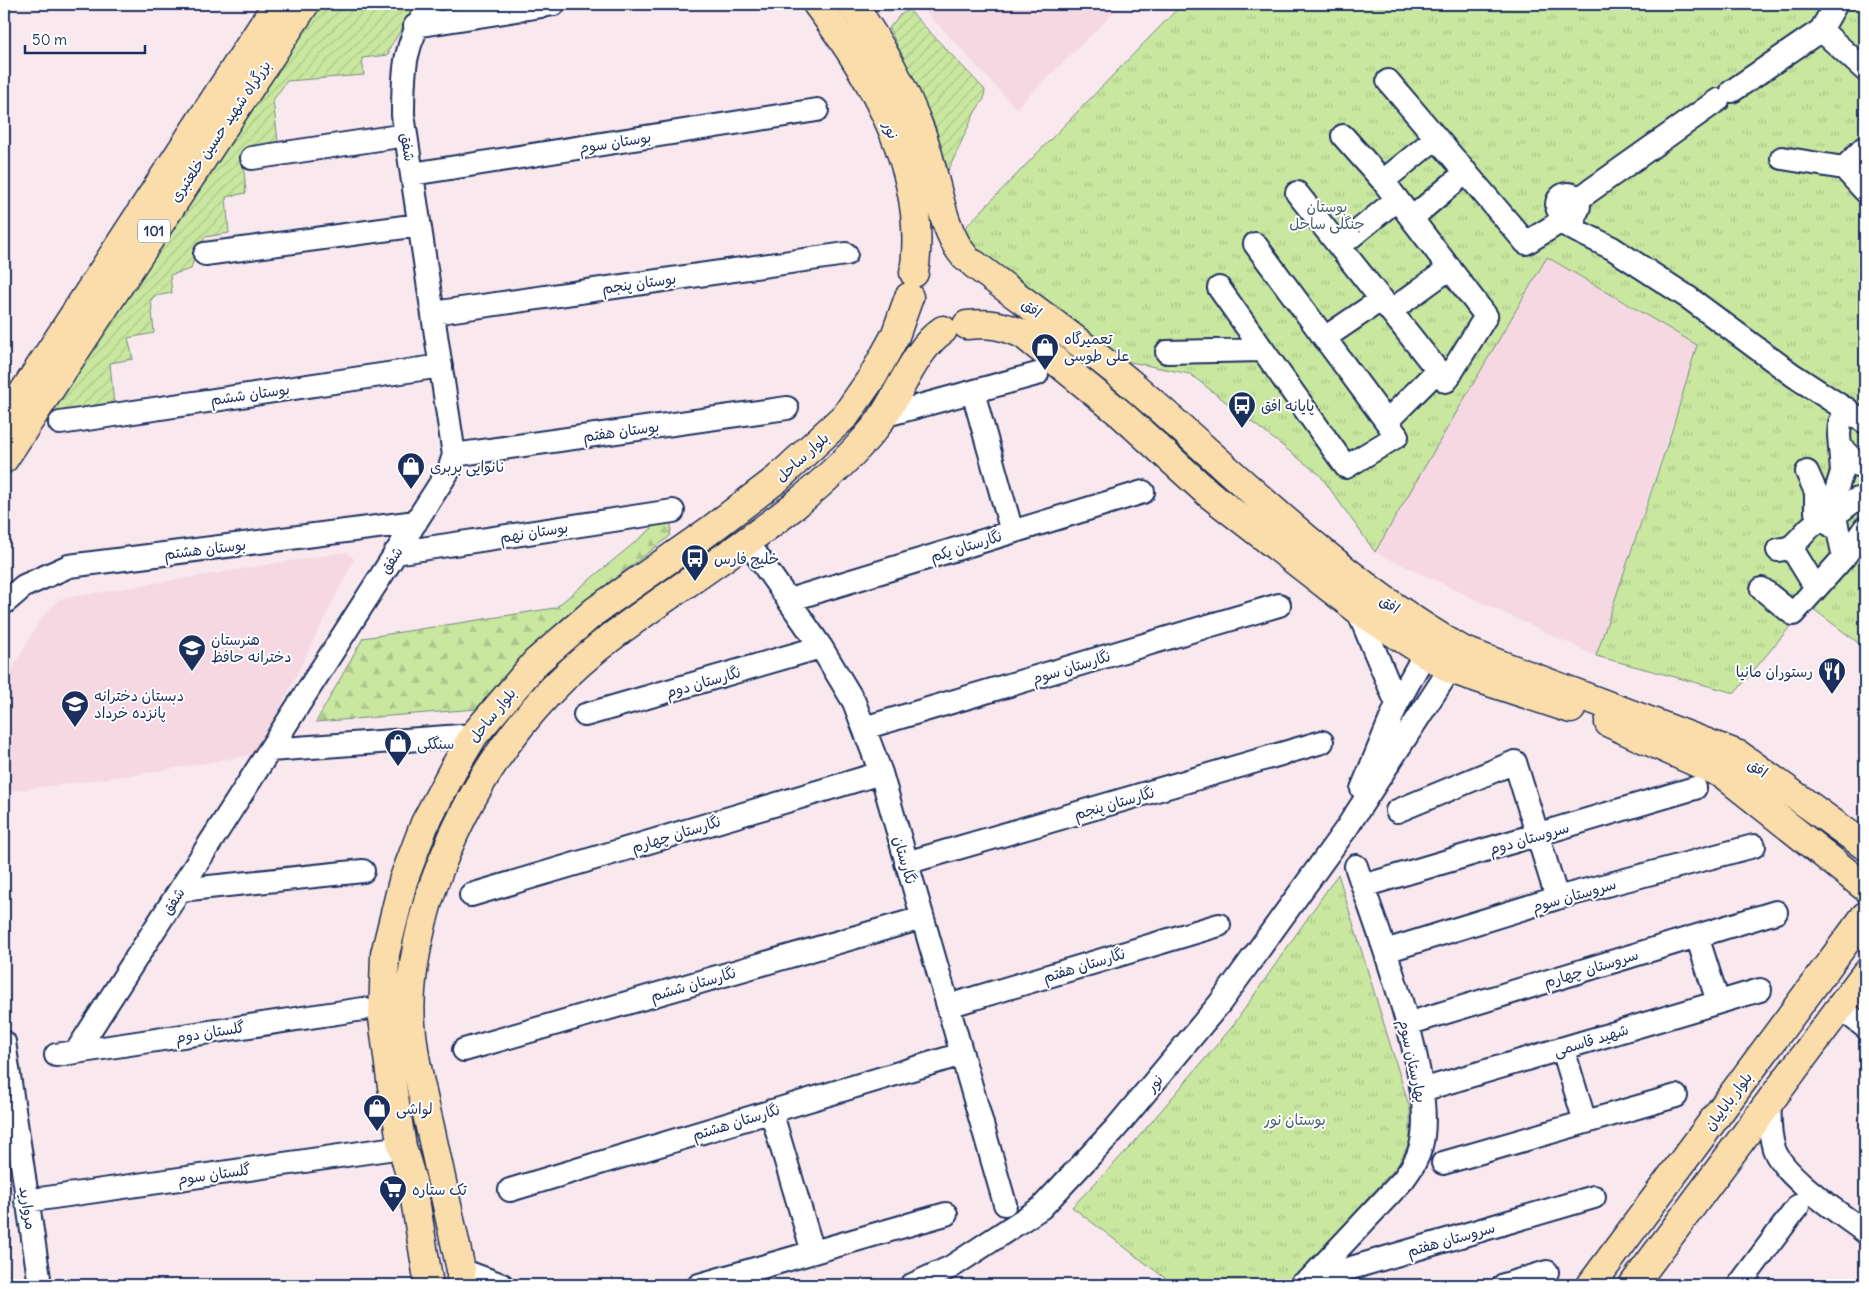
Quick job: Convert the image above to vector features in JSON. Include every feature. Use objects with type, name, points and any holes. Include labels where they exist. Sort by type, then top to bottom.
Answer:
[{"type":"main road","name":"بزرگراه شهید حسین خلعتبری","points":[[4,422],[277,4]]},
{"type":"main road","name":"بزرگراه شهید حسین خلعتبری","points":[[4,459],[305,4]]},
{"type":"main road","name":"نور","points":[[817,4],[847,45],[872,86],[891,126],[912,190],[917,251],[912,285]]},
{"type":"main road","name":"نور","points":[[852,4],[865,21],[908,99],[923,136],[950,236],[969,260]]},
{"type":"main road","points":[[948,254],[969,260],[983,278],[986,294],[984,306],[977,316],[955,327],[931,327],[921,320],[913,310],[912,285],[922,263],[931,257],[948,254]]},
{"type":"main road","name":"افق","points":[[969,260],[1133,386],[1430,644]]},
{"type":"main road","name":"بلوار ساحل","points":[[428,1274],[412,1182],[402,1147],[383,1018],[385,954],[403,881],[425,823],[474,735],[543,655],[595,611],[709,531],[777,479],[846,415],[873,376],[895,336],[912,285]]},
{"type":"main road","name":"افق","points":[[955,327],[986,323],[1005,326],[1024,335],[1121,414],[1209,494],[1357,609],[1430,644],[1456,660],[1592,716],[1724,775],[1865,887]]},
{"type":"main road","name":"بلوار ساحل","points":[[461,1277],[419,1076],[410,1022],[414,962],[428,897],[452,837],[479,783],[513,732],[559,681],[611,637],[747,542],[794,506],[831,474],[874,429],[899,392],[931,338],[955,327]]},
{"type":"main road","name":"افق","points":[[1456,660],[1739,755],[1865,846]]},
{"type":"main road","points":[[474,735],[513,732]]},
{"type":"main road","name":"بلوار باباییان","points":[[1604,1281],[1865,916]]},
{"type":"main road","points":[[1633,1285],[1865,974]]},
{"type":"main road","points":[[428,1274],[461,1277]]},
{"type":"street","name":"شفق","points":[[66,1054],[180,890],[449,470],[454,455],[403,115],[403,70],[416,26],[430,4]]},
{"type":"street","points":[[416,26],[554,4]]},
{"type":"street","points":[[1388,81],[1526,243],[1575,215],[1725,96],[1821,30],[1836,4]]},
{"type":"street","points":[[1821,30],[1865,70]]},
{"type":"street","name":"بوستان سوم","points":[[412,174],[817,110]]},
{"type":"street","points":[[252,158],[406,135]]},
{"type":"street","points":[[1297,193],[1387,304],[1446,381],[1486,316],[1398,199],[1343,136]]},
{"type":"street","points":[[1383,181],[1436,138]]},
{"type":"street","points":[[1844,168],[1865,147]]},
{"type":"street","points":[[1782,158],[1844,168],[1865,192]]},
{"type":"street","points":[[1412,218],[1466,172]]},
{"type":"street","points":[[1340,246],[1398,199]]},
{"type":"street","points":[[1575,215],[1606,245],[1689,298],[1811,386],[1865,422]]},
{"type":"street","points":[[205,254],[420,225]]},
{"type":"street","points":[[1219,288],[1346,466],[1397,436],[1326,337],[1255,244]]},
{"type":"street","name":"بوستان پنجم","points":[[433,313],[846,254]]},
{"type":"street","points":[[1326,337],[1450,268]]},
{"type":"street","points":[[1167,352],[1263,350]]},
{"type":"street","name":"بوستان ششم","points":[[60,423],[441,366]]},
{"type":"street","points":[[1386,421],[1438,370]]},
{"type":"street","points":[[894,413],[1037,374]]},
{"type":"street","points":[[974,392],[1012,532]]},
{"type":"street","name":"بوستان هفتم","points":[[454,455],[787,408]]},
{"type":"street","points":[[1844,557],[1830,523],[1832,504],[1842,472],[1840,422],[1847,410]]},
{"type":"street","points":[[1840,446],[1858,465],[1865,467]]},
{"type":"street","points":[[1807,472],[1816,492],[1816,512],[1830,523]]},
{"type":"street","name":"نگارستان یکم","points":[[789,600],[1143,492]]},
{"type":"street","points":[[1816,588],[1784,548],[1805,530],[1830,523],[1855,500],[1865,498]]},
{"type":"street","name":"بوستان نهم","points":[[396,553],[673,511]]},
{"type":"street","name":"بوستان هشتم","points":[[4,603],[24,586],[69,566],[416,522]]},
{"type":"street","points":[[1762,589],[1793,614],[1844,557],[1865,528]]},
{"type":"street","name":"نگارستان","points":[[747,542],[821,647],[854,702],[881,773],[1005,1204]]},
{"type":"street","name":"نگارستان سوم","points":[[864,728],[1279,605]]},
{"type":"street","points":[[1357,609],[1397,704]]},
{"type":"street","points":[[1346,829],[1397,704],[1430,644]]},
{"type":"street","name":"نگارستان دوم","points":[[585,715],[821,647]]},
{"type":"street","points":[[1346,829],[1456,660]]},
{"type":"street","points":[[270,750],[474,735]]},
{"type":"street","name":"نگارستان پنجم","points":[[906,863],[1322,742]]},
{"type":"street","points":[[1398,811],[1515,762],[1557,898]]},
{"type":"street","name":"نگارستان چهارم","points":[[471,896],[881,773]]},
{"type":"street","name":"سروستان دوم","points":[[1359,876],[1539,835],[1695,788]]},
{"type":"street","name":"نور","points":[[912,1285],[951,1267],[1041,1208],[1115,1130],[1220,1003],[1346,829]]},
{"type":"street","name":"سروستان سوم","points":[[1395,948],[1557,898],[1754,846]]},
{"type":"street","points":[[180,890],[363,871]]},
{"type":"street","name":"بهارستان سوم","points":[[1305,1283],[1403,1180],[1415,1163],[1422,1145],[1422,1090],[1407,1024],[1359,876]]},
{"type":"street","name":"سروستان چهارم","points":[[1407,1024],[1776,912]]},
{"type":"street","name":"نگارستان ششم","points":[[464,1050],[922,918]]},
{"type":"street","name":"نگارستان هفتم","points":[[948,1006],[1219,924]]},
{"type":"street","points":[[1697,936],[1718,1002]]},
{"type":"street","name":"شهید قاسمی","points":[[1422,1090],[1760,990]]},
{"type":"street","points":[[1839,1008],[1865,1027]]},
{"type":"street","name":"گلستان دوم","points":[[66,1054],[363,1009]]},
{"type":"street","name":"مروارید","points":[[4,1042],[26,1201],[40,1285]]},
{"type":"street","points":[[1563,1049],[1585,1122]]},
{"type":"street","name":"نگارستان هشتم","points":[[510,1190],[962,1054]]},
{"type":"street","points":[[1443,1163],[1676,1096]]},
{"type":"street","points":[[1770,1100],[1769,1128],[1775,1152],[1787,1168],[1810,1190],[1865,1232]]},
{"type":"street","points":[[770,1111],[813,1252]]},
{"type":"street","name":"گلستان سوم","points":[[26,1201],[402,1147]]},
{"type":"street","name":"سروستان هفتم","points":[[1305,1283],[1594,1197]]},
{"type":"street","points":[[1739,1285],[1798,1206]]},
{"type":"street","points":[[699,1285],[946,1214]]},
{"type":"street","points":[[1504,1285],[1547,1272]]},
{"type":"street","points":[[461,1277],[502,1285]]},
{"type":"shaded area","points":[[919,4],[1123,4],[1016,108]]},
{"type":"shaded area","points":[[1546,257],[1698,345],[1596,656],[1375,552]]},
{"type":"shaded area","points":[[346,552],[354,559],[257,754],[153,772],[4,792],[4,684],[40,620],[60,599]]},
{"type":"green space","points":[[312,4],[418,4],[390,47],[388,55],[362,58],[364,75],[287,81],[273,100],[278,141],[244,171],[246,193],[226,197],[229,233],[205,237],[195,255],[191,269],[170,275],[172,293],[155,296],[151,300],[154,333],[128,338],[133,359],[110,363],[114,405],[43,416]]},
{"type":"green space","name":"بوستان جنگلی ساحل","points":[[1182,4],[1865,4],[1865,648],[1808,605],[1735,693],[1596,656],[1672,430],[1697,345],[1547,257],[1375,552],[1320,475],[1190,374],[1100,356],[957,236]]},
{"type":"green space","points":[[909,10],[985,90],[984,99],[975,112],[948,171],[935,125],[889,28],[900,15]]},
{"type":"green space","points":[[673,511],[670,536],[562,619],[476,709],[316,722],[363,638],[555,608]]},
{"type":"green space","name":"بوستان نور","points":[[1338,874],[1410,1109],[1410,1141],[1398,1165],[1296,1278],[1240,1285],[1174,1285],[1072,1207],[1131,1146],[1232,1027]]},
{"type":"place","name":"تعمیرگاه علی طوسی","points":[[1045,371]]},
{"type":"place","name":"پایانه افق","points":[[1242,429]]},
{"type":"place","name":"نانوایی بربری","points":[[411,490]]},
{"type":"place","name":"خلیج فارس","points":[[695,582]]},
{"type":"place","name":"هنرستان دخترانه حافظ","points":[[192,672]]},
{"type":"place","name":"رستوران مانیا","points":[[1832,695]]},
{"type":"place","name":"دبستان دخترانه پانزده خرداد","points":[[75,728]]},
{"type":"place","name":"سنگکی","points":[[398,767]]},
{"type":"place","name":"لواشی","points":[[377,1132]]},
{"type":"place","name":"تک ستاره","points":[[393,1213]]}]
